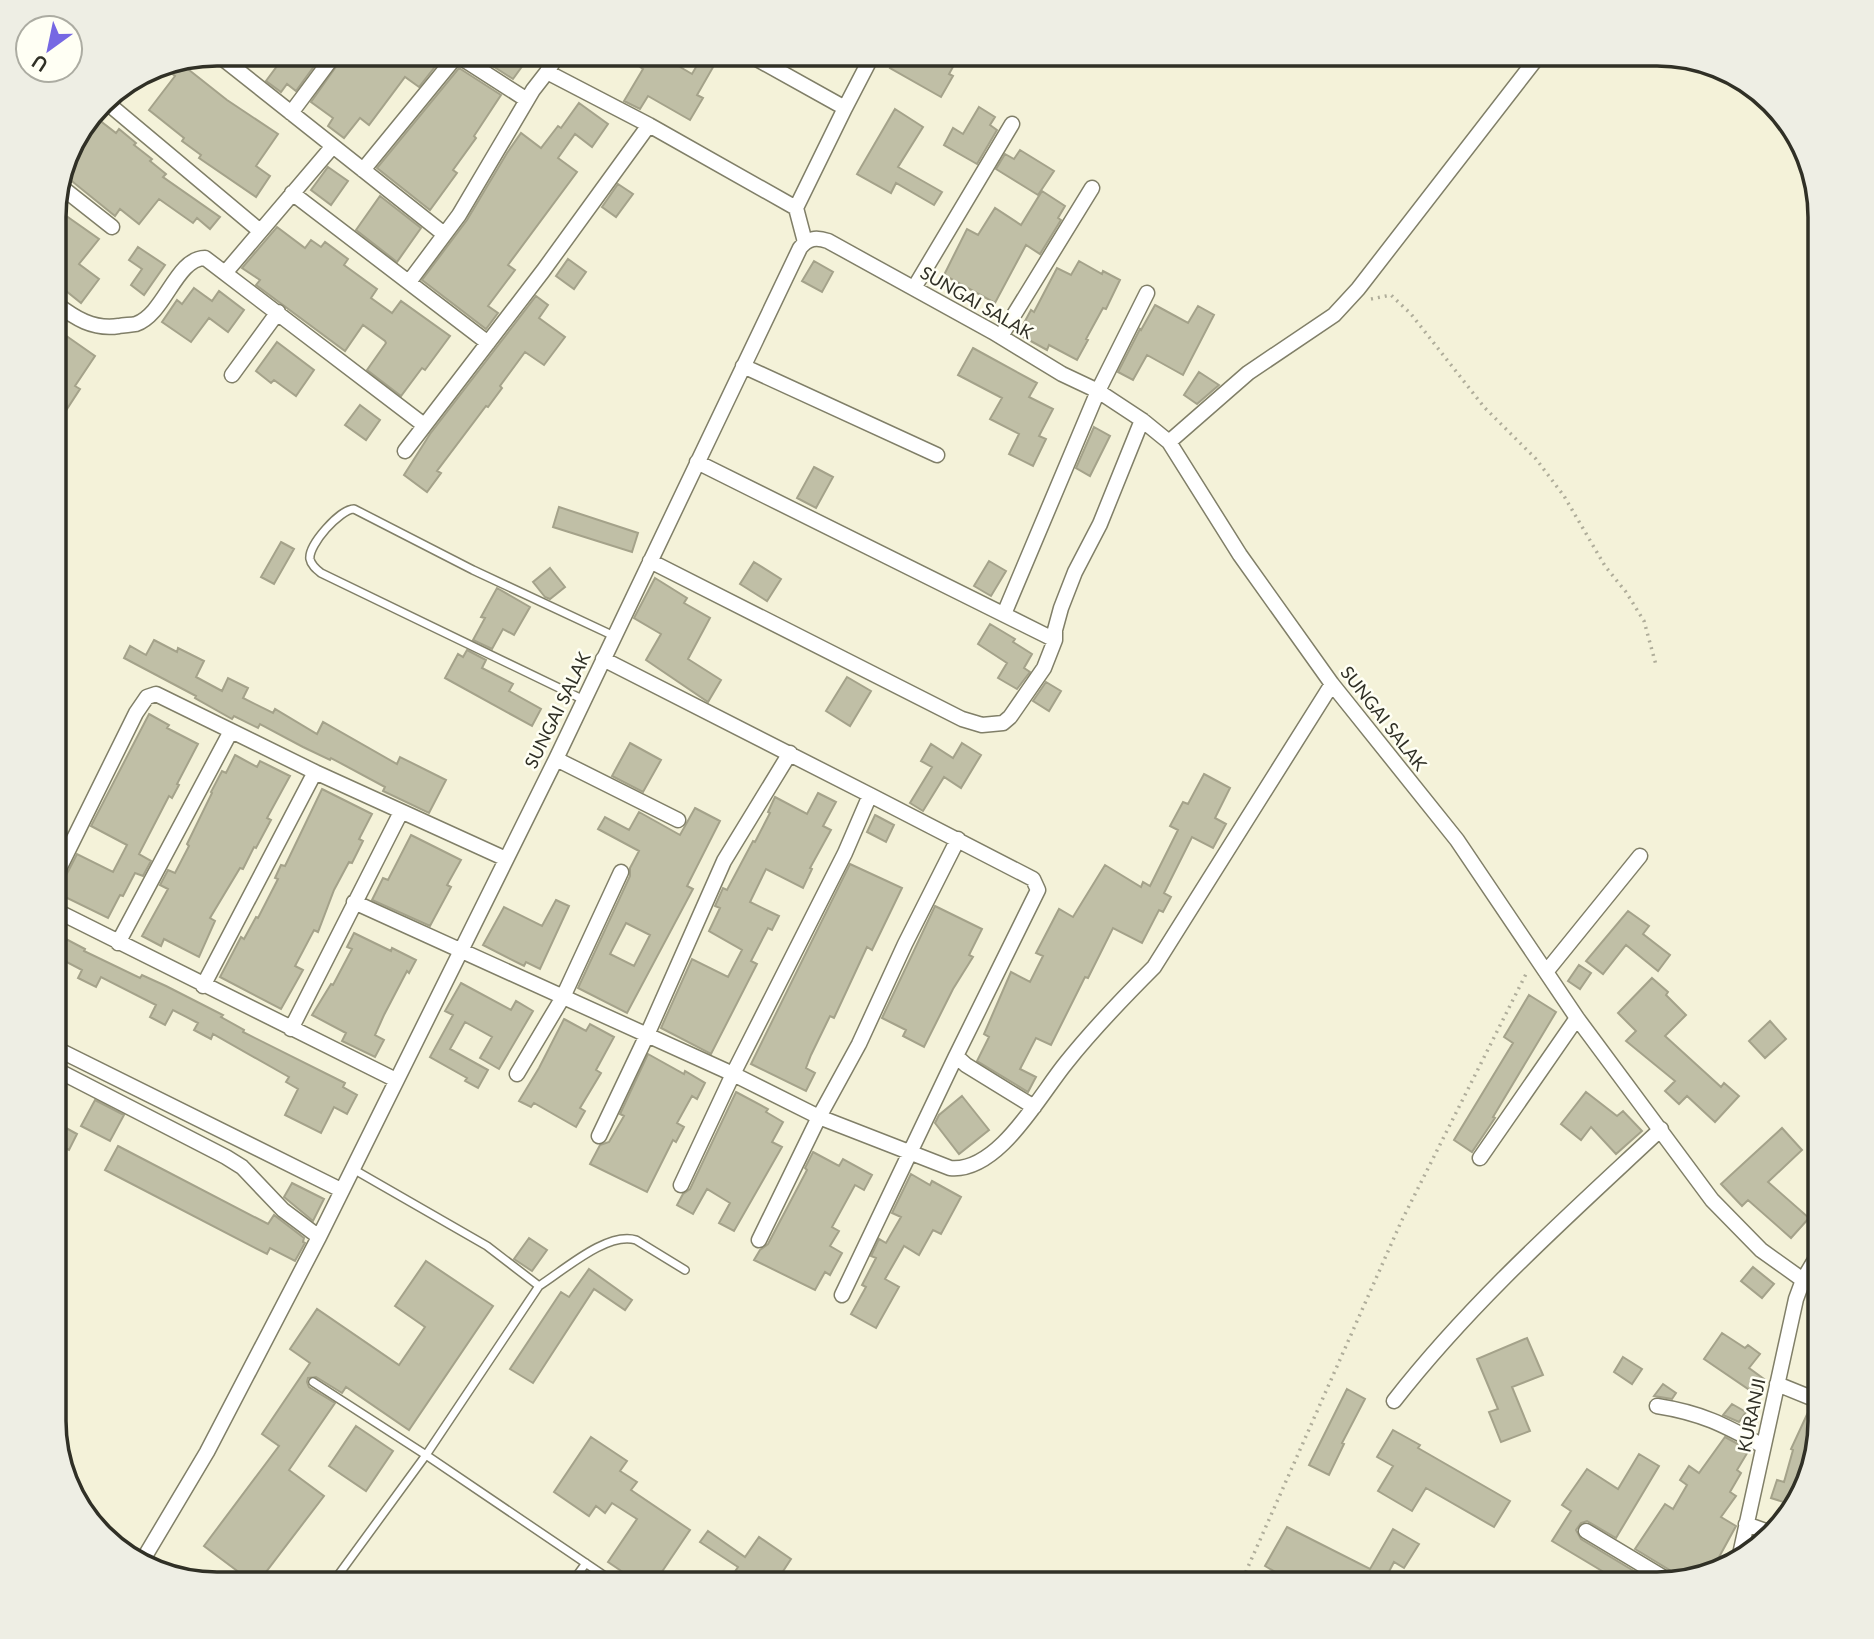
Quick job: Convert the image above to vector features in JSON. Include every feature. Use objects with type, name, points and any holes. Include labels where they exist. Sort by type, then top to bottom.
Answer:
[{"type":"street","points":[[1169,442],[1248,373],[1334,315],[1358,289],[1531,66]]},
{"type":"street","points":[[233,67],[444,234]]},
{"type":"street","points":[[291,113],[325,67]]},
{"type":"street","points":[[363,170],[448,67]]},
{"type":"street","points":[[476,67],[527,100]]},
{"type":"street","points":[[408,282],[459,215],[527,100],[550,67]]},
{"type":"street","points":[[771,67],[845,108]]},
{"type":"street","points":[[805,242],[796,208],[866,67]]},
{"type":"street","points":[[547,72],[649,125],[796,208]]},
{"type":"street","points":[[114,108],[260,231]]},
{"type":"street","points":[[914,288],[1012,124]]},
{"type":"street","points":[[405,451],[649,125]]},
{"type":"street","points":[[225,272],[333,146]]},
{"type":"street","points":[[1001,336],[1092,188]]},
{"type":"street","points":[[69,193],[112,227]]},
{"type":"street","points":[[292,193],[488,343]]},
{"type":"street","name":"SUNGAI SALAK","points":[[146,1555],[207,1452],[319,1237],[556,759],[800,248],[805,242],[817,237],[1001,336],[1062,374],[1098,391],[1142,420],[1169,442],[1240,555],[1332,684],[1457,840],[1577,1018],[1712,1200],[1761,1250],[1808,1282]]},
{"type":"street","points":[[67,312],[92,326],[137,324],[153,312],[187,265],[198,258],[205,258],[424,425]]},
{"type":"street","points":[[1003,614],[1098,391],[1147,293]]},
{"type":"street","points":[[232,375],[278,312]]},
{"type":"street","points":[[743,366],[937,455]]},
{"type":"street","points":[[650,561],[962,719],[982,725],[998,724],[1010,717],[1044,668],[1055,640],[1061,608],[1075,572],[1101,524],[1142,420]]},
{"type":"street","points":[[697,462],[1055,640]]},
{"type":"street","points":[[604,659],[958,839],[1033,879],[1038,890],[909,1151],[842,1295]]},
{"type":"street","points":[[355,902],[733,1074],[819,1117],[950,1168],[970,1167],[994,1150],[1034,1107],[1064,1064],[1154,967],[1332,684]]},
{"type":"street","points":[[67,853],[136,713],[147,697],[156,694],[315,772],[506,859]]},
{"type":"street","points":[[118,943],[231,730]]},
{"type":"street","points":[[599,1136],[724,860],[790,753]]},
{"type":"street","points":[[556,759],[678,820]]},
{"type":"street","points":[[203,986],[315,772]]},
{"type":"street","points":[[681,1185],[733,1074],[845,853],[870,795]]},
{"type":"street","points":[[291,1029],[401,812]]},
{"type":"street","points":[[759,1240],[819,1117],[859,1044],[958,839]]},
{"type":"street","points":[[1546,972],[1640,856]]},
{"type":"street","points":[[517,1074],[563,997],[621,872]]},
{"type":"street","points":[[67,916],[396,1080]]},
{"type":"street","points":[[1480,1158],[1577,1018]]},
{"type":"street","points":[[67,1054],[341,1190]]},
{"type":"street","points":[[956,1056],[1034,1107]]},
{"type":"street","points":[[67,1075],[242,1167],[283,1210],[319,1237]]},
{"type":"street","points":[[1394,1401],[1424,1363],[1521,1261],[1661,1129]]},
{"type":"street","name":"KURANJI","points":[[1741,1547],[1796,1299],[1808,1271]]},
{"type":"street","points":[[1777,1384],[1808,1397]]},
{"type":"street","points":[[1657,1406],[1689,1411],[1716,1420],[1763,1446]]},
{"type":"street","points":[[1746,1524],[1761,1529]]},
{"type":"street","points":[[1586,1531],[1654,1572]]},
{"type":"lane","points":[[584,700],[321,573],[310,562],[310,555],[340,513],[354,509],[473,570],[614,636]]},
{"type":"lane","points":[[352,1168],[487,1246],[539,1286]]},
{"type":"lane","points":[[340,1572],[426,1455],[539,1286],[617,1238],[636,1240],[685,1270]]},
{"type":"lane","points":[[313,1382],[599,1572]]},
{"type":"lane","points":[[579,1572],[586,1563]]},
{"type":"path","points":[[1366,301],[1391,295],[1411,313],[1484,407],[1536,459],[1564,496],[1605,566],[1644,621],[1656,665]]},
{"type":"path","points":[[1246,1572],[1401,1222],[1535,956]]},
{"type":"building","points":[[953,66],[949,74],[953,76],[941,97],[890,68]]},
{"type":"building","points":[[276,67],[314,67],[296,91],[287,84],[281,92],[266,81]]},
{"type":"building","points":[[336,67],[435,67],[419,87],[405,77],[369,125],[360,118],[344,138],[328,126],[333,118],[311,102]]},
{"type":"building","points":[[494,67],[522,67],[513,79]]},
{"type":"building","points":[[640,67],[680,67],[692,74],[696,67],[713,67],[697,95],[703,98],[690,120],[648,96],[640,109],[624,101],[643,69]]},
{"type":"building","points":[[459,68],[501,95],[474,136],[476,138],[453,170],[457,173],[430,210],[377,168]]},
{"type":"building","points":[[188,69],[227,100],[278,134],[256,166],[270,176],[256,197],[199,158],[201,155],[182,141],[184,138],[149,110],[175,76],[172,73]]},
{"type":"building","points":[[579,103],[608,124],[592,147],[575,134],[558,158],[577,172],[508,265],[515,270],[488,306],[498,313],[486,329],[422,280],[467,220],[521,133],[541,148],[558,126],[561,128]]},
{"type":"building","points":[[979,107],[995,117],[990,125],[997,130],[977,164],[944,145],[953,128],[963,134]]},
{"type":"building","points":[[895,109],[923,127],[898,167],[942,192],[934,205],[896,183],[891,193],[857,174]]},
{"type":"building","points":[[101,122],[116,133],[119,129],[166,174],[163,177],[220,217],[210,229],[197,218],[193,223],[159,199],[139,224],[120,209],[115,216],[71,181],[82,150]]},
{"type":"building","points":[[1020,150],[1054,171],[1038,195],[996,169],[1005,154],[1014,159]]},
{"type":"building","points":[[328,167],[348,181],[331,205],[311,190]]},
{"type":"building","points":[[618,184],[633,194],[616,217],[602,207]]},
{"type":"building","points":[[1042,191],[1065,206],[1058,218],[1061,220],[1040,254],[1026,245],[995,303],[944,275],[967,229],[978,235],[995,208],[1021,225]]},
{"type":"building","points":[[380,196],[421,228],[397,262],[356,230]]},
{"type":"building","points":[[67,216],[99,239],[79,264],[99,279],[81,303],[67,292]]},
{"type":"building","points":[[277,227],[305,248],[311,240],[321,247],[325,242],[348,259],[344,265],[377,289],[371,298],[392,313],[401,301],[450,336],[425,370],[422,368],[401,396],[367,370],[385,341],[363,325],[345,351],[256,285],[260,280],[242,268]]},
{"type":"building","points":[[138,247],[165,265],[144,295],[131,285],[142,269],[129,260]]},
{"type":"building","points":[[568,259],[586,272],[574,289],[556,276]]},
{"type":"building","points":[[814,261],[833,272],[822,292],[802,281]]},
{"type":"building","points":[[1079,261],[1102,274],[1103,271],[1120,280],[1077,360],[1049,345],[1047,350],[1018,334],[1031,310],[1034,312],[1057,268],[1071,275]]},
{"type":"building","points":[[194,288],[212,301],[219,291],[244,310],[228,332],[209,318],[191,342],[162,322],[177,300],[182,304]]},
{"type":"building","points":[[536,296],[548,305],[539,318],[565,337],[544,365],[525,352],[488,407],[486,406],[437,471],[441,473],[427,492],[404,475],[430,434]]},
{"type":"building","points":[[1155,305],[1188,323],[1198,306],[1214,315],[1183,375],[1147,355],[1133,380],[1118,372]]},
{"type":"building","points":[[67,336],[95,356],[75,386],[80,389],[67,409]]},
{"type":"building","points":[[277,342],[314,370],[296,396],[274,380],[271,383],[256,371]]},
{"type":"building","points":[[973,348],[1037,383],[1029,397],[1053,409],[1039,436],[1046,439],[1033,466],[1009,454],[1019,434],[990,419],[1002,398],[958,375]]},
{"type":"building","points":[[1199,372],[1219,385],[1197,404],[1184,395]]},
{"type":"building","points":[[360,405],[380,420],[366,440],[345,425]]},
{"type":"building","points":[[1094,427],[1110,436],[1090,476],[1076,468]]},
{"type":"building","points":[[814,467],[833,477],[816,508],[797,498]]},
{"type":"building","points":[[559,507],[638,533],[632,552],[553,527]]},
{"type":"building","points":[[281,542],[294,549],[274,584],[261,577]]},
{"type":"building","points":[[989,561],[1006,571],[991,596],[974,586]]},
{"type":"building","points":[[754,562],[781,579],[767,601],[740,584]]},
{"type":"building","points":[[550,568],[565,587],[550,599],[545,597],[533,582]]},
{"type":"building","points":[[655,578],[687,598],[684,603],[710,618],[688,659],[721,680],[708,702],[646,660],[661,634],[634,618]]},
{"type":"building","points":[[497,588],[530,607],[514,635],[503,629],[492,649],[473,640],[485,618],[481,617]]},
{"type":"building","points":[[990,624],[1015,639],[1013,642],[1032,654],[1024,668],[1030,672],[1017,689],[998,678],[1007,663],[978,644]]},
{"type":"building","points":[[154,640],[177,652],[178,648],[204,661],[196,677],[222,691],[228,678],[248,688],[243,698],[273,713],[275,709],[317,734],[323,722],[397,764],[400,757],[446,780],[429,813],[383,791],[385,787],[331,758],[330,760],[260,724],[258,728],[234,716],[232,719],[195,698],[196,696],[124,658],[130,646],[146,655]]},
{"type":"building","points":[[467,650],[486,660],[482,668],[513,684],[509,691],[541,709],[532,726],[445,678],[458,654],[463,657]]},
{"type":"building","points":[[847,677],[871,691],[850,726],[826,711]]},
{"type":"building","points":[[1046,682],[1061,691],[1049,711],[1033,701]]},
{"type":"building","points":[[149,714],[169,725],[167,728],[198,744],[177,784],[179,785],[172,798],[169,796],[139,854],[151,861],[143,876],[135,873],[108,918],[67,898],[67,874],[77,854],[113,872],[127,845],[91,826]]},
{"type":"building","points":[[630,743],[661,760],[643,792],[612,776]]},
{"type":"building","points":[[962,743],[981,755],[961,788],[944,777],[923,811],[910,803],[932,767],[921,761],[931,744],[953,758]]},
{"type":"building","points":[[235,755],[257,767],[260,761],[290,776],[267,818],[271,820],[256,848],[254,847],[243,869],[240,868],[210,918],[215,921],[199,957],[164,939],[161,946],[142,936],[168,889],[160,885],[168,870],[175,873],[211,792],[222,771],[226,773]]},
{"type":"building","points":[[1204,774],[1230,788],[1215,818],[1226,824],[1213,848],[1192,837],[1164,893],[1171,897],[1163,912],[1159,910],[1142,943],[1113,928],[1051,1045],[1036,1038],[1020,1069],[1036,1077],[1028,1092],[977,1061],[989,1037],[984,1034],[1011,972],[1030,982],[1043,956],[1036,953],[1059,909],[1073,917],[1105,865],[1141,887],[1143,882],[1150,886],[1178,830],[1170,826],[1183,802],[1188,804]]},
{"type":"building","points":[[322,789],[372,814],[359,839],[363,841],[334,890],[318,932],[314,930],[295,966],[303,970],[281,1009],[220,977],[241,937],[244,939],[256,917],[258,918],[278,879],[275,878],[281,865],[285,866]]},
{"type":"building","points":[[818,793],[836,802],[823,826],[831,830],[810,868],[812,869],[803,888],[766,869],[750,902],[779,916],[772,930],[768,928],[751,961],[757,964],[711,1054],[661,1028],[692,959],[728,977],[742,950],[709,931],[720,908],[715,906],[723,888],[727,890],[753,841],[755,842],[775,797],[807,814]]},
{"type":"building","points":[[695,808],[720,821],[687,886],[693,889],[627,1013],[578,988],[639,851],[598,829],[605,817],[629,830],[639,812],[680,835]],"holes":[[[626,923],[650,935],[634,966],[610,954]]]},
{"type":"building","points":[[875,815],[894,825],[886,842],[867,832]]},
{"type":"building","points":[[411,835],[461,860],[447,885],[451,887],[430,926],[372,900],[383,878],[388,880]]},
{"type":"building","points":[[850,864],[902,888],[872,950],[867,947],[834,1018],[830,1016],[811,1055],[806,1068],[815,1073],[806,1091],[751,1064]]},
{"type":"building","points":[[556,900],[569,906],[540,969],[526,962],[524,966],[483,945],[504,907],[542,926]]},
{"type":"building","points":[[935,906],[982,929],[969,955],[973,957],[953,989],[924,1047],[903,1036],[906,1030],[882,1018]]},
{"type":"building","points":[[1628,911],[1649,926],[1643,934],[1670,955],[1658,971],[1626,945],[1603,974],[1586,961]]},
{"type":"building","points":[[354,933],[416,960],[409,973],[407,971],[375,1035],[384,1040],[375,1057],[342,1041],[346,1033],[312,1015],[331,984],[333,985],[352,949],[347,947]]},
{"type":"building","points":[[67,940],[85,949],[84,951],[140,978],[142,975],[166,986],[223,1015],[221,1017],[244,1030],[243,1032],[345,1083],[343,1087],[357,1095],[347,1114],[334,1107],[321,1133],[285,1115],[298,1089],[286,1082],[289,1077],[213,1034],[211,1039],[194,1030],[198,1023],[173,1010],[165,1025],[150,1017],[156,1005],[101,977],[96,987],[78,978],[82,970],[67,962]]},
{"type":"building","points":[[1579,965],[1591,973],[1580,989],[1568,981]]},
{"type":"building","points":[[1652,978],[1668,992],[1666,995],[1686,1015],[1665,1036],[1721,1087],[1724,1083],[1739,1096],[1715,1122],[1687,1096],[1679,1104],[1665,1091],[1675,1081],[1626,1041],[1636,1031],[1618,1013]]},
{"type":"building","points":[[461,983],[511,1010],[516,1001],[533,1011],[499,1069],[480,1058],[492,1037],[465,1022],[450,1049],[488,1070],[478,1088],[465,1081],[467,1078],[430,1057],[453,1015],[445,1011]]},
{"type":"building","points":[[1529,995],[1556,1012],[1493,1117],[1495,1118],[1472,1152],[1454,1140],[1513,1043],[1504,1037]]},
{"type":"building","points":[[564,1019],[586,1031],[590,1024],[614,1037],[596,1070],[601,1073],[580,1108],[585,1111],[576,1127],[534,1103],[531,1107],[519,1101]]},
{"type":"building","points":[[1770,1021],[1786,1039],[1765,1058],[1749,1041]]},
{"type":"building","points":[[648,1054],[705,1083],[697,1099],[692,1096],[677,1123],[684,1127],[676,1142],[673,1140],[647,1192],[590,1164],[600,1145],[609,1142],[624,1116],[620,1114]]},
{"type":"building","points":[[736,1092],[768,1109],[766,1112],[783,1122],[772,1142],[782,1147],[734,1231],[719,1223],[730,1203],[707,1189],[693,1214],[677,1205],[683,1194],[690,1189]]},
{"type":"building","points":[[1586,1092],[1617,1116],[1623,1111],[1642,1131],[1616,1154],[1591,1127],[1581,1140],[1561,1124]]},
{"type":"building","points":[[962,1096],[989,1130],[959,1154],[935,1123],[939,1115]]},
{"type":"building","points":[[95,1100],[124,1115],[110,1141],[81,1126]]},
{"type":"building","points":[[1782,1128],[1802,1150],[1768,1182],[1808,1219],[1791,1238],[1748,1200],[1742,1206],[1721,1184]]},
{"type":"building","points":[[67,1129],[77,1134],[69,1150],[67,1149]]},
{"type":"building","points":[[118,1146],[268,1224],[274,1215],[304,1238],[305,1243],[295,1261],[270,1248],[267,1254],[105,1170]]},
{"type":"building","points":[[813,1152],[839,1166],[843,1159],[872,1175],[864,1190],[855,1185],[832,1227],[839,1231],[830,1246],[842,1253],[830,1275],[825,1272],[815,1290],[754,1260],[768,1244],[807,1170],[805,1168]]},
{"type":"building","points":[[911,1174],[930,1185],[932,1181],[961,1197],[941,1234],[933,1230],[919,1255],[904,1246],[885,1279],[899,1287],[876,1328],[851,1314],[866,1287],[862,1285],[876,1258],[871,1256],[879,1239],[886,1243],[901,1217],[892,1213]]},
{"type":"building","points":[[292,1183],[324,1199],[313,1221],[284,1197]]},
{"type":"building","points":[[529,1238],[547,1250],[532,1271],[514,1259]]},
{"type":"building","points":[[426,1261],[493,1306],[409,1430],[346,1387],[342,1393],[316,1377],[308,1378],[309,1387],[335,1403],[289,1470],[324,1496],[266,1572],[239,1572],[204,1546],[279,1446],[262,1434],[310,1363],[290,1349],[317,1309],[399,1365],[425,1327],[395,1306]]},
{"type":"building","points":[[1753,1267],[1774,1284],[1762,1298],[1741,1281]]},
{"type":"building","points":[[589,1269],[632,1300],[625,1310],[594,1289],[533,1383],[510,1369],[561,1292],[569,1297]]},
{"type":"building","points":[[1722,1333],[1760,1354],[1749,1368],[1764,1379],[1754,1393],[1704,1359]]},
{"type":"building","points":[[1527,1338],[1543,1375],[1512,1387],[1530,1431],[1501,1442],[1489,1412],[1498,1409],[1477,1359]]},
{"type":"building","points":[[1623,1357],[1642,1369],[1632,1384],[1614,1372]]},
{"type":"building","points":[[1663,1384],[1676,1393],[1672,1399],[1654,1396]]},
{"type":"building","points":[[1347,1389],[1365,1399],[1329,1475],[1309,1465]]},
{"type":"building","points":[[1732,1404],[1746,1412],[1739,1422],[1723,1415]]},
{"type":"building","points":[[1808,1412],[1805,1451],[1796,1480],[1784,1502],[1771,1498],[1777,1480],[1784,1482],[1793,1450],[1791,1449]]},
{"type":"building","points":[[356,1426],[393,1451],[366,1491],[329,1466]]},
{"type":"building","points":[[1393,1430],[1420,1445],[1418,1448],[1510,1501],[1494,1527],[1426,1488],[1412,1511],[1378,1491],[1393,1466],[1377,1457]]},
{"type":"building","points":[[591,1437],[627,1461],[620,1471],[637,1482],[631,1490],[690,1530],[662,1572],[623,1572],[608,1562],[637,1519],[612,1503],[605,1513],[596,1506],[589,1516],[554,1492]]},
{"type":"building","points":[[1725,1437],[1749,1450],[1737,1470],[1741,1473],[1730,1492],[1736,1496],[1721,1517],[1736,1526],[1719,1559],[1686,1570],[1672,1571],[1635,1549],[1665,1504],[1673,1509],[1687,1485],[1680,1480],[1689,1466],[1699,1473]]},
{"type":"building","points":[[1639,1454],[1659,1466],[1616,1538],[1587,1521],[1581,1523],[1576,1530],[1581,1539],[1636,1572],[1601,1572],[1552,1541],[1571,1511],[1562,1505],[1587,1469],[1618,1489]]},
{"type":"building","points":[[1287,1527],[1370,1569],[1393,1529],[1419,1544],[1404,1568],[1394,1562],[1389,1572],[1275,1572],[1265,1566]]},
{"type":"building","points":[[708,1531],[745,1557],[759,1537],[791,1559],[782,1572],[735,1572],[738,1567],[700,1542]]}]
